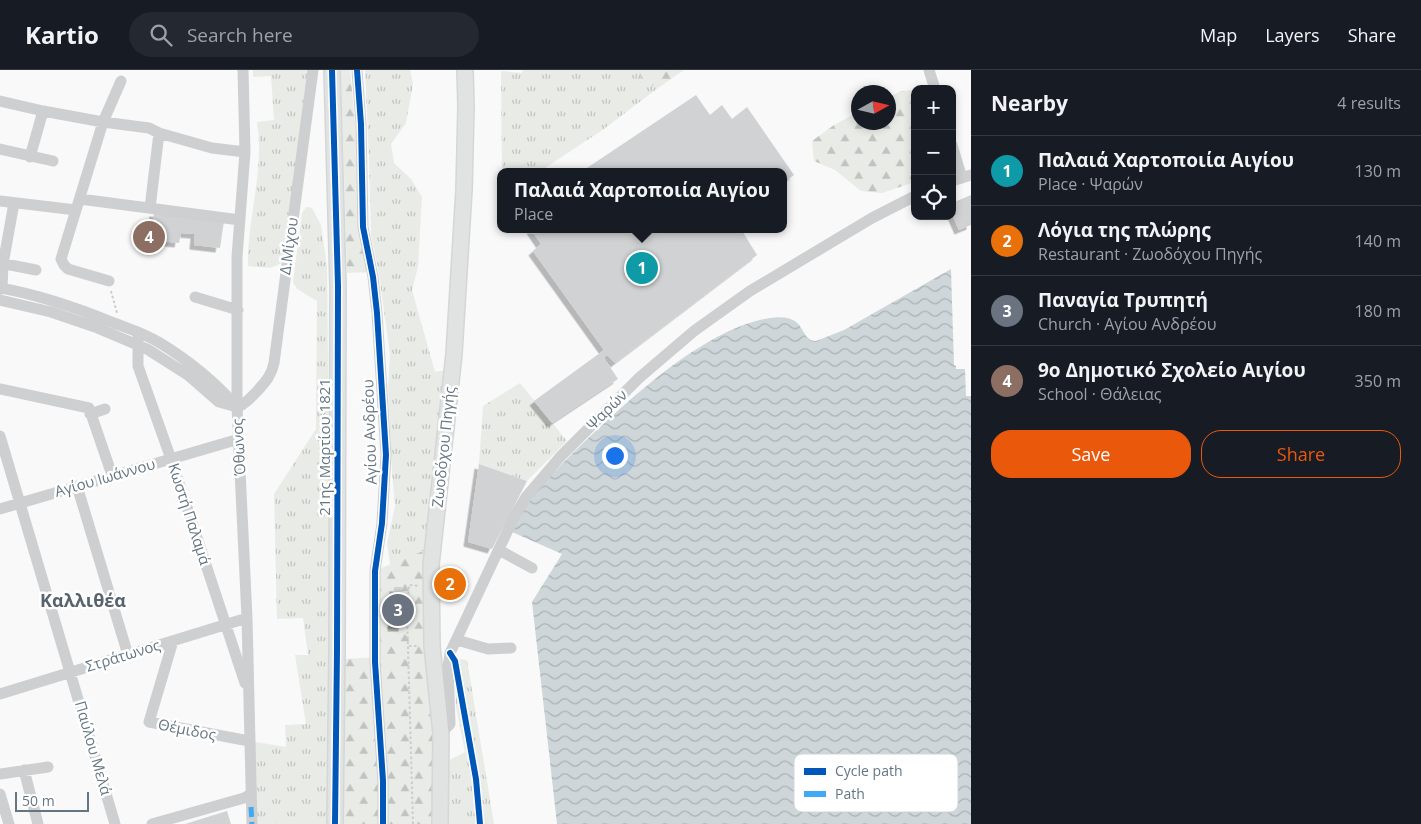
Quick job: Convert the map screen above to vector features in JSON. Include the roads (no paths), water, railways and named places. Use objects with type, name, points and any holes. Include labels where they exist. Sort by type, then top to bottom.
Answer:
[{"type":"main road","name":"21ης Μαρτίου 1821","points":[[332,70],[338,279],[335,824]]},
{"type":"main road","name":"Ζωοδόχου Πηγής","points":[[440,824],[441,734],[432,646],[431,565],[454,354],[464,182],[465,70]]},
{"type":"street","name":"Όθωνος","points":[[243,70],[245,152],[237,258],[237,407],[252,824]]},
{"type":"street","name":"Δ.Μίχου","points":[[237,407],[248,400],[269,376],[274,363],[313,70]]},
{"type":"street","name":"Αγίου Ανδρέου","points":[[357,70],[362,124],[363,227],[377,313],[386,455],[382,524],[375,571],[375,662],[383,781],[383,824]]},
{"type":"street","points":[[929,70],[934,85]]},
{"type":"street","points":[[109,281],[68,269],[61,259],[103,122],[121,81]]},
{"type":"street","points":[[0,101],[103,122],[150,128],[160,133],[212,148],[245,152]]},
{"type":"street","points":[[30,157],[43,111]]},
{"type":"street","points":[[150,208],[160,133]]},
{"type":"street","points":[[0,149],[53,161]]},
{"type":"street","points":[[956,158],[962,178]]},
{"type":"street","name":"Ψαρών","points":[[441,734],[450,724],[448,668],[450,653],[514,517],[535,486],[560,457],[639,378],[677,344],[758,286],[872,218],[911,198]]},
{"type":"street","points":[[80,199],[240,220]]},
{"type":"street","points":[[0,201],[76,210]]},
{"type":"street","points":[[1,292],[2,263],[14,203]]},
{"type":"street","points":[[2,263],[36,270]]},
{"type":"street","points":[[1,292],[50,299],[121,325],[159,342],[193,366],[237,407]]},
{"type":"street","points":[[1,292],[138,345],[170,362],[219,402],[237,407]]},
{"type":"street","points":[[195,297],[238,310]]},
{"type":"street","name":"Κωστή Παλαμά","points":[[138,332],[138,366],[172,459],[248,694]]},
{"type":"street","points":[[0,389],[89,408],[112,475]]},
{"type":"street","points":[[90,414],[105,409]]},
{"type":"street","name":"Παύλου Μελά","points":[[0,439],[115,824]]},
{"type":"street","name":"Αγίου Ιωάννου","points":[[0,509],[239,439]]},
{"type":"street","points":[[77,486],[128,655]]},
{"type":"street","points":[[499,550],[532,568]]},
{"type":"street","name":"Στράτωνος","points":[[0,694],[246,618]]},
{"type":"street","points":[[457,640],[488,649],[511,648]]},
{"type":"street","name":"Θέμιδος","points":[[173,641],[149,722],[249,741]]},
{"type":"street","points":[[0,774],[48,767]]},
{"type":"street","points":[[24,770],[38,824]]},
{"type":"street","points":[[0,794],[9,824]]},
{"type":"street","points":[[152,824],[244,798],[251,794]]},
{"type":"water","points":[[951,269],[954,365],[956,369],[965,369],[966,396],[971,396],[971,824],[557,824],[532,602],[562,554],[512,532],[518,520],[533,496],[595,432],[662,373],[698,348],[736,328],[770,318],[782,317],[791,319],[801,327],[810,340],[816,341],[844,330]]},
{"type":"place","name":"9ο Δημοτικό Σχολείο Αιγίου","points":[[149,237]]},
{"type":"place","name":"Παλαιά Χαρτοποιία Αιγίου","points":[[642,268]]},
{"type":"place","name":"Λόγια της πλώρης","points":[[450,584]]},
{"type":"place","name":"Παναγία Τρυπητή","points":[[398,610]]},
{"type":"district","name":"Καλλιθέα","points":[[83,601]]}]
